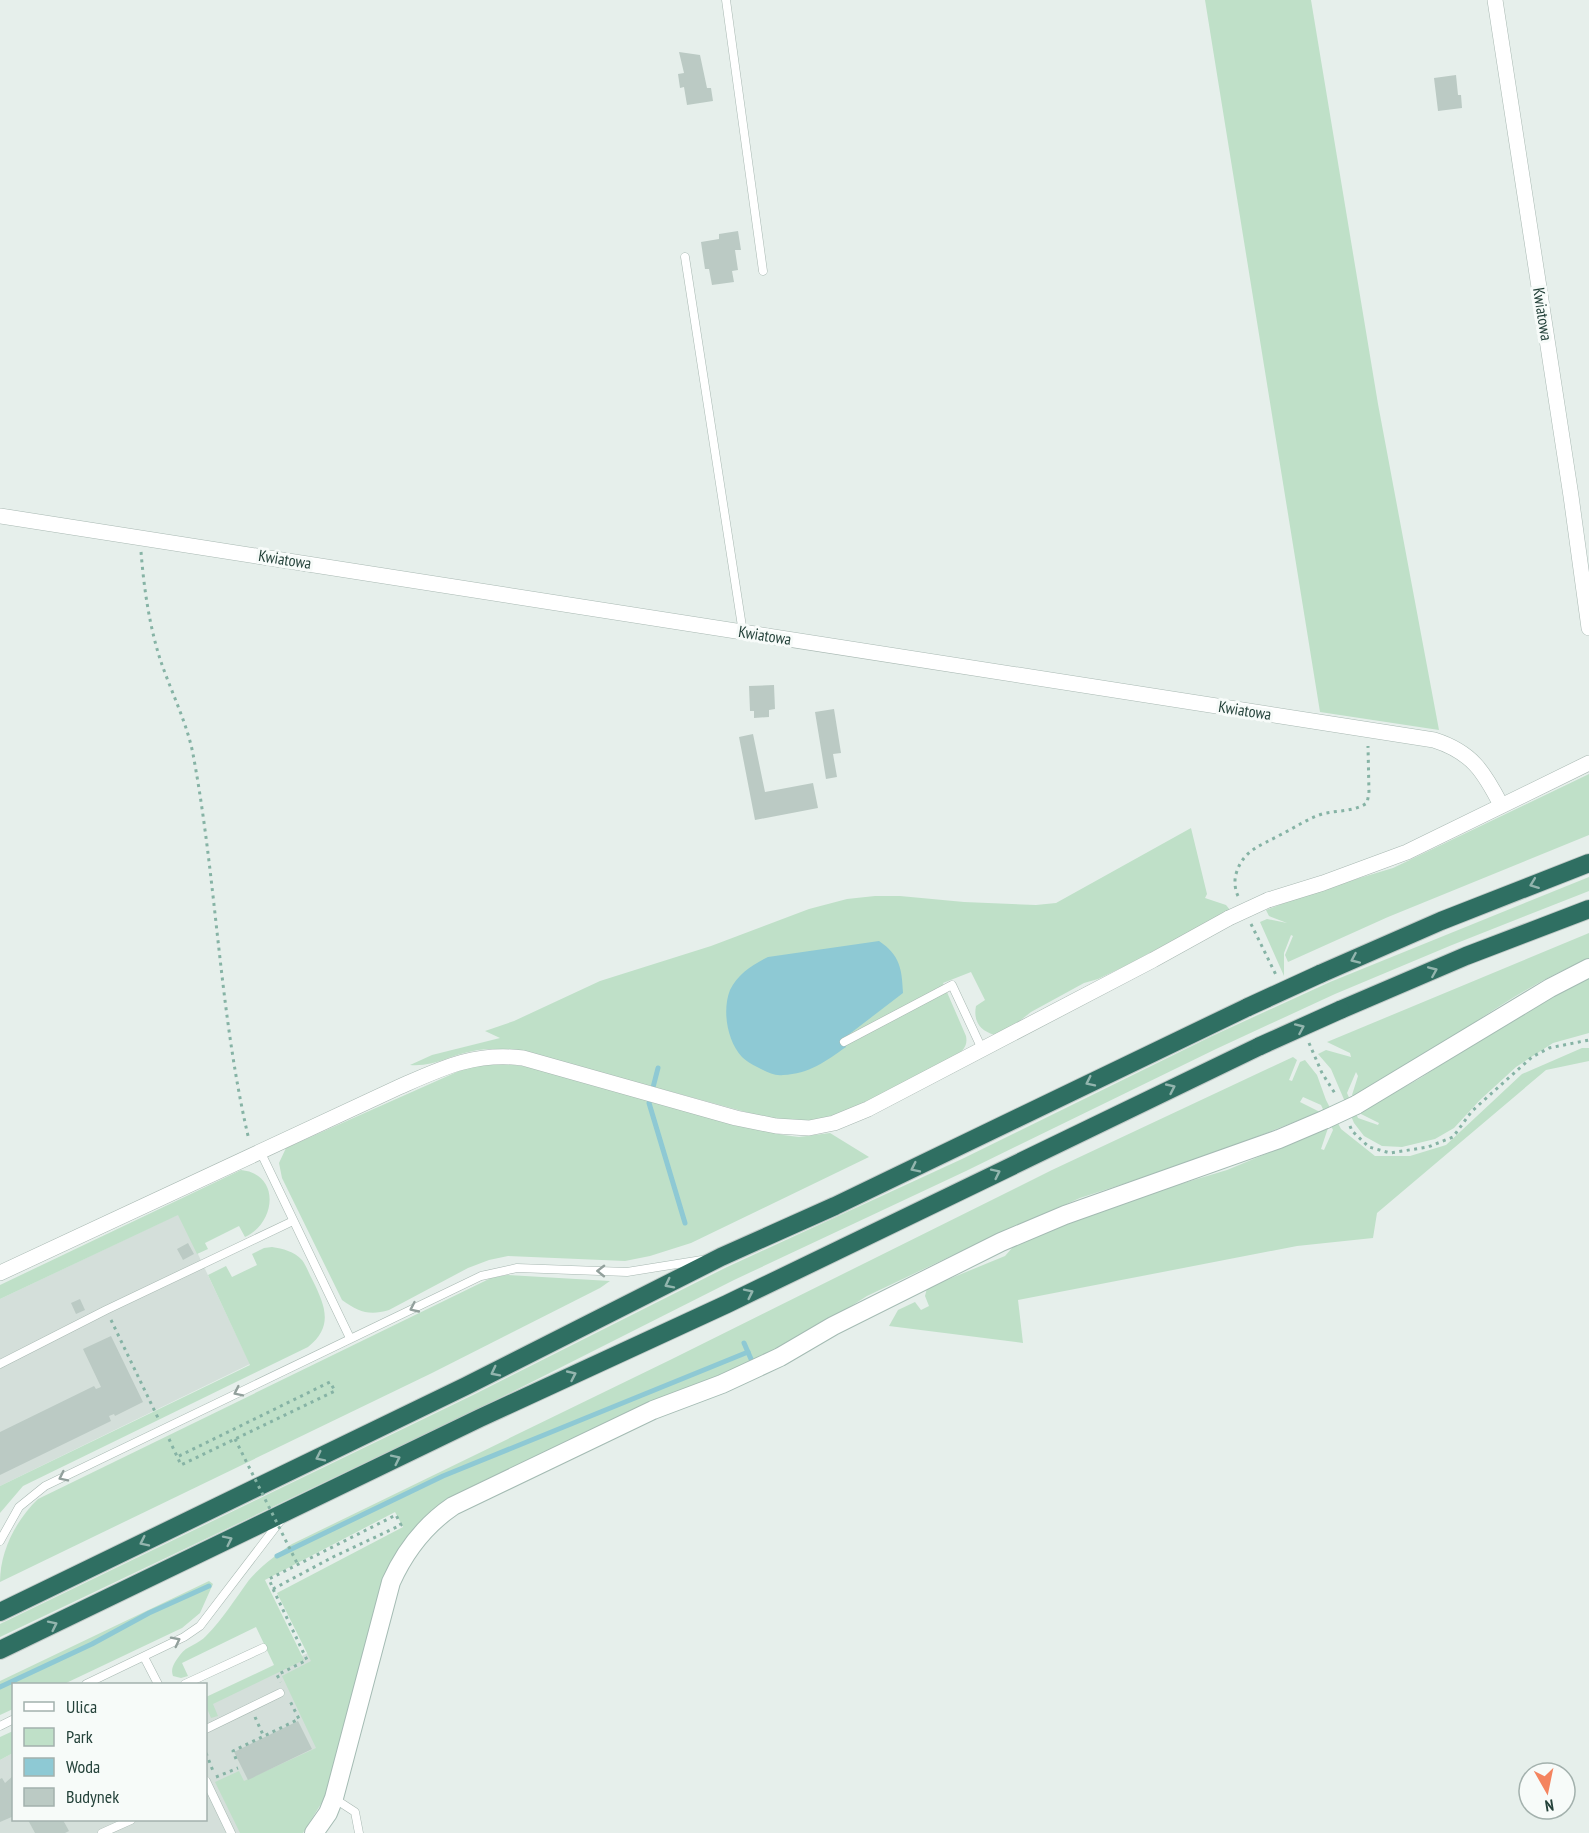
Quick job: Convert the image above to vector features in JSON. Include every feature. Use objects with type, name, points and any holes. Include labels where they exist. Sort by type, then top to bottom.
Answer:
[{"type":"highway","points":[[0,1612],[455,1391],[721,1257],[836,1206],[1248,1006],[1471,909],[1589,863]]},
{"type":"highway","points":[[0,1650],[480,1418],[727,1304],[1260,1046],[1466,956],[1589,909]]},
{"type":"street","name":"Kwiatowa","points":[[1495,0],[1589,628]]},
{"type":"street","name":"Kwiatowa","points":[[0,516],[140,536],[742,633],[1369,728],[1434,740],[1458,749],[1469,757],[1485,776],[1501,805]]},
{"type":"street","points":[[0,1274],[438,1070],[484,1056],[523,1058],[736,1118],[776,1126],[809,1128],[834,1123],[868,1109],[1153,960],[1228,918],[1268,900],[1407,852],[1589,763]]},
{"type":"street","points":[[314,1833],[328,1813],[334,1798],[392,1582],[412,1545],[431,1522],[453,1506],[653,1410],[722,1384],[780,1357],[833,1326],[1001,1242],[1065,1215],[1279,1138],[1356,1105],[1550,988],[1589,968]]},
{"type":"lane","points":[[726,0],[764,271]]},
{"type":"lane","points":[[685,257],[742,633]]},
{"type":"lane","points":[[844,1042],[952,985],[982,1049]]},
{"type":"lane","points":[[257,1154],[293,1221],[350,1338]]},
{"type":"lane","points":[[0,1364],[106,1310],[293,1221]]},
{"type":"lane","points":[[0,1542],[19,1507],[45,1486],[350,1338],[490,1273],[517,1268],[627,1272],[721,1257]]},
{"type":"lane","points":[[88,1683],[184,1637],[200,1626],[287,1512]]},
{"type":"lane","points":[[187,1683],[263,1648]]},
{"type":"lane","points":[[144,1657],[157,1683]]},
{"type":"lane","points":[[207,1729],[283,1693]]},
{"type":"lane","points":[[207,1785],[231,1833]]},
{"type":"lane","points":[[334,1798],[355,1812],[359,1833]]},
{"type":"lane","points":[[102,1833],[129,1821]]},
{"type":"path","points":[[140,536],[145,598],[159,657],[192,750],[204,824],[237,1090],[257,1154]]},
{"type":"path","points":[[1241,902],[1236,892],[1235,878],[1246,854],[1309,819],[1360,808],[1367,803],[1370,793],[1369,728]]},
{"type":"path","points":[[1251,923],[1281,985]]},
{"type":"path","points":[[1306,1037],[1322,1073],[1338,1096]]},
{"type":"path","points":[[1348,1122],[1352,1131],[1369,1147],[1390,1153],[1428,1148],[1452,1137],[1472,1111],[1532,1057],[1550,1048],[1589,1041]]},
{"type":"path","points":[[106,1310],[177,1457],[181,1465],[335,1391],[330,1382],[177,1457]]},
{"type":"path","points":[[234,1439],[297,1563]]},
{"type":"path","points":[[273,1589],[333,1557],[401,1526],[396,1515],[269,1579],[273,1589],[307,1660],[277,1675],[282,1683]]},
{"type":"path","points":[[237,1760],[232,1751],[299,1719],[283,1693]]},
{"type":"path","points":[[255,1717],[264,1737]]},
{"type":"path","points":[[207,1756],[217,1778],[238,1768]]},
{"type":"shaded area","points":[[179,1214],[250,1364],[0,1486],[0,1299]]},
{"type":"shaded area","points":[[316,1649],[342,1703],[293,1833],[0,1833],[0,1760],[12,1754],[12,1821],[207,1821],[207,1703]]},
{"type":"green space","points":[[1205,0],[1311,0],[1378,404],[1439,730],[1320,712]]},
{"type":"green space","points":[[1589,774],[1589,835],[1388,917],[1288,962],[1285,955],[1293,936],[1291,935],[1284,953],[1284,976],[1260,922],[1267,919],[1287,923],[1269,916],[1266,910],[1313,892],[1393,868]]},
{"type":"green space","points":[[1191,828],[1207,894],[1205,898],[1226,905],[1230,910],[1127,965],[1084,983],[995,1035],[985,1031],[977,1021],[976,1006],[985,1000],[971,972],[943,983],[966,1036],[964,1048],[956,1056],[852,1111],[817,1121],[779,1121],[529,1053],[508,1050],[480,1050],[435,1063],[410,1065],[432,1055],[500,1038],[485,1031],[514,1021],[600,981],[711,946],[809,909],[847,899],[875,896],[1036,905],[1056,903]]},
{"type":"green space","points":[[1589,877],[1589,891],[1335,994],[1216,1049],[966,1171],[734,1280],[478,1409],[0,1637],[0,1624],[475,1394],[725,1268],[962,1159],[1212,1036],[1330,982]]},
{"type":"green space","points":[[1589,933],[1589,959],[1524,991],[1397,1074],[1353,1098],[1358,1076],[1356,1072],[1347,1093],[1358,1118],[1378,1125],[1379,1123],[1361,1114],[1360,1111],[1419,1079],[1495,1029],[1503,1027],[1589,978],[1589,1033],[1553,1043],[1516,1067],[1454,1128],[1435,1139],[1402,1147],[1382,1146],[1364,1136],[1354,1123],[1331,1069],[1318,1054],[1326,1050],[1351,1057],[1350,1053],[1327,1042]]},
{"type":"green space","points":[[1582,1048],[1589,1048],[1589,1061],[1546,1070],[1377,1213],[1373,1238],[1297,1246],[1018,1300],[1023,1343],[889,1326],[898,1310],[915,1302],[921,1310],[929,1306],[925,1296],[927,1288],[1005,1256],[1019,1240],[1104,1207],[1227,1170],[1328,1128],[1321,1149],[1324,1150],[1333,1130],[1321,1105],[1303,1097],[1300,1102],[1320,1112],[1194,1161],[1080,1198],[970,1247],[867,1296],[787,1347],[455,1499],[384,1584],[365,1645],[366,1654],[355,1698],[324,1799],[303,1833],[240,1833],[215,1782],[239,1771],[244,1781],[316,1748],[282,1676],[311,1661],[277,1593],[403,1527],[395,1512],[265,1580],[304,1660],[213,1704],[218,1716],[211,1718],[207,1708],[207,1697],[274,1665],[256,1627],[182,1663],[188,1676],[181,1678],[173,1676],[172,1670],[176,1660],[189,1647],[203,1639],[249,1580],[269,1560],[292,1544],[670,1360],[1052,1170],[1293,1057],[1297,1060],[1289,1080],[1292,1081],[1300,1062],[1305,1060],[1317,1075],[1326,1100],[1341,1129],[1375,1156],[1410,1156],[1446,1145],[1522,1074]]},
{"type":"green space","points":[[498,1063],[529,1067],[783,1135],[799,1137],[830,1133],[869,1157],[691,1243],[650,1256],[625,1261],[508,1256],[468,1268],[389,1310],[370,1313],[348,1304],[342,1300],[282,1178],[279,1163],[286,1148],[468,1067]]},
{"type":"green space","points":[[241,1170],[254,1173],[263,1180],[270,1200],[263,1221],[245,1237],[239,1226],[205,1243],[208,1249],[197,1254],[178,1215],[0,1299],[0,1285]]},
{"type":"green space","points":[[272,1247],[295,1254],[302,1260],[324,1307],[325,1316],[321,1331],[308,1347],[23,1486],[0,1513],[0,1486],[250,1365],[208,1275],[226,1266],[232,1277],[257,1265],[252,1254]]},
{"type":"green space","points":[[507,1275],[610,1281],[432,1373],[0,1582],[6,1548],[16,1526],[38,1499],[491,1278]]},
{"type":"green space","points":[[209,1581],[213,1584],[200,1613],[182,1628],[66,1683],[12,1683],[12,1709],[0,1715],[0,1681]]},
{"type":"green space","points":[[12,1731],[12,1754],[0,1760],[0,1737]]},
{"type":"water","points":[[879,941],[896,957],[902,977],[903,993],[843,1039],[846,1047],[809,1069],[783,1075],[767,1072],[742,1057],[733,1043],[727,1025],[726,1007],[730,990],[746,970],[768,957]]},
{"type":"building","points":[[679,52],[700,55],[707,88],[711,88],[713,101],[687,105],[684,87],[680,88],[678,74],[684,73]]},
{"type":"building","points":[[1456,75],[1462,108],[1438,111],[1434,78]]},
{"type":"building","points":[[738,231],[741,250],[735,250],[738,270],[732,271],[734,282],[712,285],[709,269],[705,269],[701,242],[719,239],[719,234]]},
{"type":"building","points":[[774,685],[775,709],[769,710],[769,717],[754,718],[754,711],[750,711],[749,686]]},
{"type":"building","points":[[834,709],[841,753],[833,754],[837,777],[826,779],[815,712]]},
{"type":"building","points":[[753,734],[765,792],[813,783],[818,808],[755,820],[739,737]]},
{"type":"building","points":[[188,1243],[194,1254],[183,1260],[177,1249]]},
{"type":"building","points":[[80,1299],[85,1310],[76,1314],[71,1303]]},
{"type":"building","points":[[111,1336],[143,1402],[115,1416],[114,1414],[109,1416],[111,1421],[0,1475],[0,1432],[94,1386],[96,1389],[101,1387],[83,1349]]},
{"type":"building","points":[[298,1721],[312,1749],[248,1780],[234,1752]]},
{"type":"building","points":[[12,1777],[12,1817],[0,1822],[0,1779],[2,1778],[5,1783]]},
{"type":"building","points":[[29,1821],[64,1821],[69,1831],[65,1833],[35,1833]]},
{"type":"waterway","points":[[658,1068],[649,1103],[685,1223]]},
{"type":"waterway","points":[[744,1343],[751,1359]]},
{"type":"waterway","points":[[277,1556],[443,1476],[748,1352]]},
{"type":"waterway","points":[[0,1687],[209,1586]]}]
